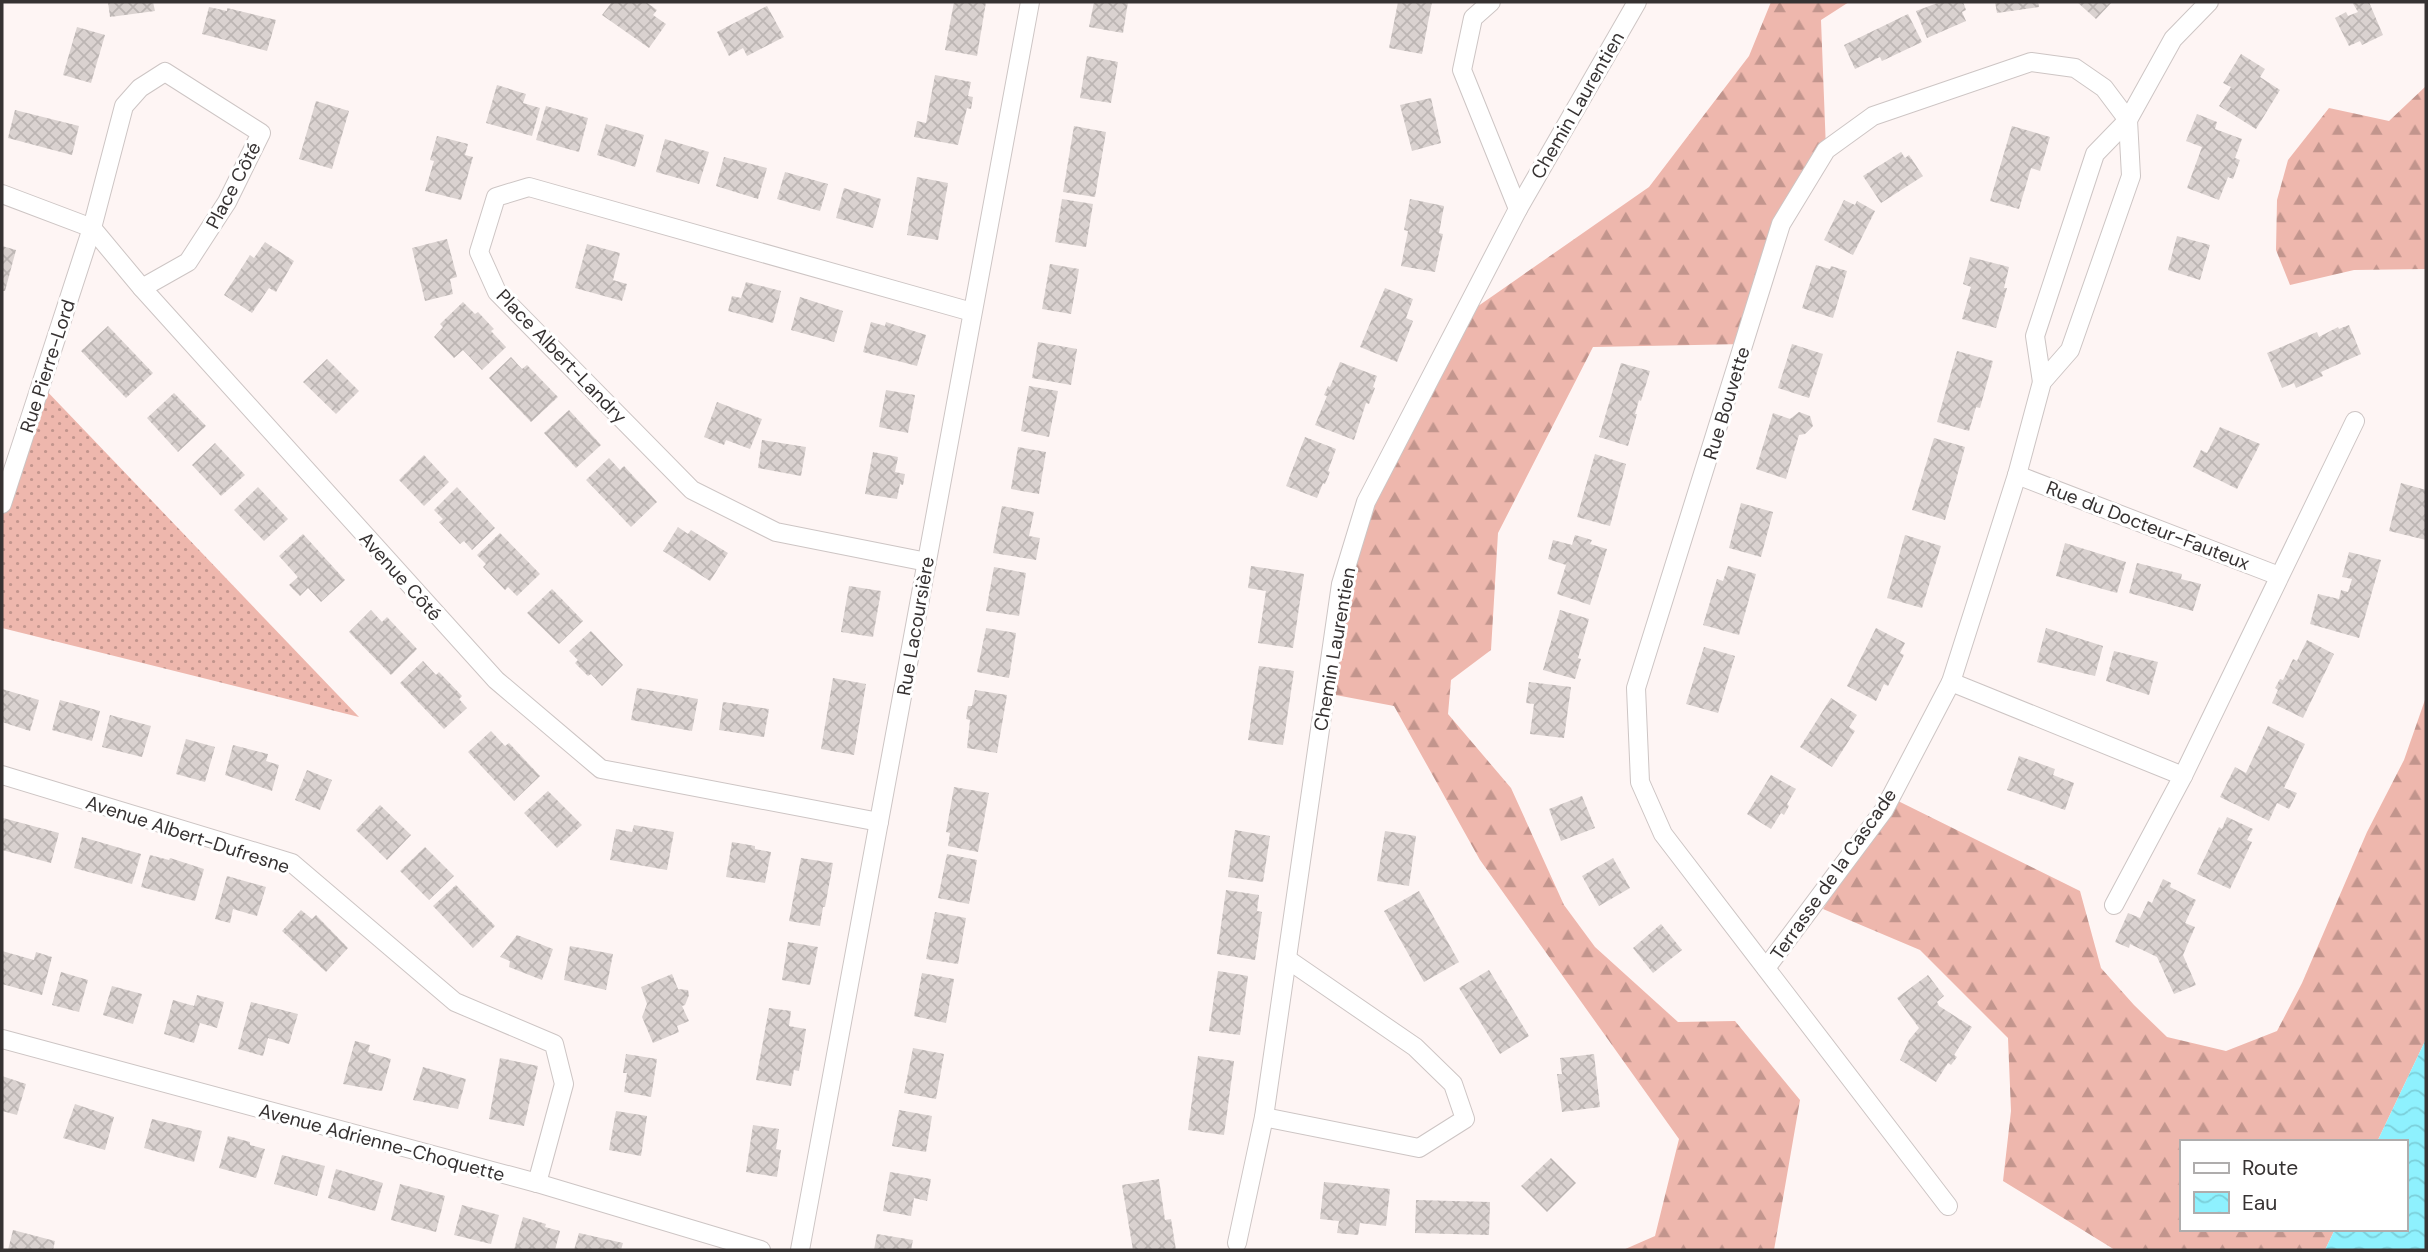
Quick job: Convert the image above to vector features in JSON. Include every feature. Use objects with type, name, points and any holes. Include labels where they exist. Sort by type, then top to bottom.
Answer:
[{"type":"street","name":"Rue Lacoursière","points":[[800,1250],[1030,2]]},
{"type":"street","name":"Chemin Laurentien","points":[[1491,2],[1473,18],[1462,70],[1518,209]]},
{"type":"street","name":"Chemin Laurentien","points":[[1237,1243],[1264,1117],[1341,584],[1366,502],[1518,209],[1637,2]]},
{"type":"street","name":"Terrasse de la Cascade","points":[[1948,1206],[1766,968],[1884,810],[1951,682],[2017,475],[2042,382],[2035,336],[2095,154],[2128,120],[2174,38],[2209,2]]},
{"type":"street","name":"Rue Bouvette","points":[[1766,968],[1663,834],[1640,782],[1636,688],[1781,224],[1826,150],[1873,116],[2031,62],[2075,68],[2104,89],[2128,120]]},
{"type":"street","name":"Place Côté","points":[[92,228],[124,106],[140,88],[165,72],[261,133],[227,202],[188,262],[142,288]]},
{"type":"street","name":"Terrasse de la Cascade","points":[[2042,382],[2070,350],[2131,176],[2128,120]]},
{"type":"street","name":"Place Albert-Landry","points":[[927,562],[776,532],[692,490],[497,292],[479,252],[496,197],[528,187],[972,312]]},
{"type":"street","name":"Avenue Côté","points":[[2,194],[92,228],[142,288],[496,680],[601,769],[879,822]]},
{"type":"street","name":"Rue Pierre-Lord","points":[[2,504],[92,228]]},
{"type":"street","points":[[2114,905],[2183,775],[2355,421]]},
{"type":"street","name":"Rue du Docteur-Fauteux","points":[[2017,475],[2279,576]]},
{"type":"street","points":[[1951,682],[2183,775]]},
{"type":"street","name":"Avenue Albert-Dufresne","points":[[2,775],[292,863],[454,1002],[554,1044],[564,1084],[537,1183]]},
{"type":"street","points":[[1264,1117],[1419,1148],[1465,1119],[1453,1084],[1415,1047],[1287,959]]},
{"type":"street","name":"Avenue Adrienne-Choquette","points":[[2,1039],[537,1183],[761,1250]]},
{"type":"green space","points":[[1771,2],[1849,2],[1821,20],[1826,150],[1781,224],[1745,344],[1593,347],[1498,533],[1491,650],[1451,680],[1448,714],[1511,788],[1564,905],[1595,947],[1678,1022],[1735,1021],[1800,1100],[1774,1250],[1623,1250],[1655,1236],[1679,1139],[1480,860],[1394,706],[1325,693],[1366,502],[1461,318],[1649,187],[1749,56]]},
{"type":"green space","points":[[2426,86],[2426,269],[2354,270],[2290,285],[2276,250],[2277,200],[2288,160],[2329,108],[2389,121]]},
{"type":"green space","points":[[41,385],[359,717],[2,628],[2,505]]},
{"type":"green space","points":[[2426,697],[2426,1039],[2378,1140],[2180,1140],[2180,1231],[2334,1231],[2325,1250],[2115,1250],[2003,1181],[2011,1111],[2008,1038],[1920,950],[1823,909],[1890,797],[2080,891],[2101,968],[2134,1005],[2167,1037],[2226,1051],[2277,1031],[2302,983],[2367,832],[2404,760]]},
{"type":"water","points":[[2426,1039],[2426,1250],[2325,1250],[2334,1231],[2407,1231],[2407,1140],[2378,1140]]},
{"type":"building","points":[[108,2],[153,2],[155,11],[110,17]]},
{"type":"building","points":[[612,2],[646,2],[657,10],[653,15],[666,24],[649,48],[602,15]]},
{"type":"building","points":[[954,2],[986,2],[977,56],[945,50]]},
{"type":"building","points":[[1094,2],[1128,2],[1123,33],[1089,27]]},
{"type":"building","points":[[1398,2],[1432,2],[1422,54],[1389,48]]},
{"type":"building","points":[[1940,2],[1963,2],[1966,10],[1962,12],[1966,21],[1927,38],[1916,11]]},
{"type":"building","points":[[1995,2],[2038,2],[2039,7],[1997,13]]},
{"type":"building","points":[[2077,2],[2112,2],[2096,19]]},
{"type":"building","points":[[2352,2],[2369,2],[2383,35],[2362,45],[2360,41],[2349,46],[2335,18],[2346,12],[2348,16],[2358,12]]},
{"type":"building","points":[[767,6],[784,37],[747,56],[743,48],[729,56],[717,32]]},
{"type":"building","points":[[209,7],[227,11],[227,8],[276,20],[267,51],[202,34]]},
{"type":"building","points":[[1908,14],[1922,42],[1882,61],[1880,57],[1855,69],[1844,45]]},
{"type":"building","points":[[77,27],[105,35],[91,83],[63,75]]},
{"type":"building","points":[[2241,54],[2265,69],[2260,77],[2280,90],[2256,129],[2219,106],[2231,87],[2223,83]]},
{"type":"building","points":[[1087,56],[1118,62],[1111,103],[1080,98]]},
{"type":"building","points":[[935,75],[971,82],[968,96],[973,97],[971,109],[967,108],[958,145],[914,137],[917,121],[926,123]]},
{"type":"building","points":[[497,85],[526,94],[523,103],[540,108],[532,136],[486,123]]},
{"type":"building","points":[[1431,98],[1441,143],[1412,151],[1400,105]]},
{"type":"building","points":[[316,101],[349,111],[332,169],[299,159]]},
{"type":"building","points":[[546,106],[588,118],[579,152],[536,140]]},
{"type":"building","points":[[15,110],[79,126],[72,155],[8,138]]},
{"type":"building","points":[[2197,114],[2217,122],[2215,129],[2242,139],[2235,158],[2240,160],[2233,179],[2228,177],[2219,200],[2187,188],[2202,147],[2186,141]]},
{"type":"building","points":[[606,124],[644,135],[635,167],[597,155]]},
{"type":"building","points":[[1074,126],[1106,132],[1095,197],[1063,192]]},
{"type":"building","points":[[2012,126],[2050,137],[2040,171],[2031,168],[2019,209],[1990,201]]},
{"type":"building","points":[[437,136],[468,144],[465,155],[473,157],[461,200],[425,191],[434,161],[430,160]]},
{"type":"building","points":[[665,139],[709,152],[699,184],[656,172]]},
{"type":"building","points":[[1901,152],[1905,158],[1909,155],[1923,176],[1881,203],[1863,176]]},
{"type":"building","points":[[724,157],[767,168],[758,199],[716,186]]},
{"type":"building","points":[[785,172],[828,184],[820,211],[777,199]]},
{"type":"building","points":[[917,177],[948,183],[938,240],[907,235]]},
{"type":"building","points":[[844,188],[881,199],[873,228],[836,218]]},
{"type":"building","points":[[1062,199],[1093,204],[1086,247],[1055,242]]},
{"type":"building","points":[[1410,199],[1444,206],[1439,233],[1443,234],[1435,272],[1401,266],[1408,231],[1404,230]]},
{"type":"building","points":[[1844,200],[1855,205],[1857,201],[1875,211],[1853,255],[1824,240]]},
{"type":"building","points":[[2177,236],[2210,245],[2200,280],[2168,270]]},
{"type":"building","points":[[447,239],[457,277],[450,279],[453,294],[425,301],[412,248]]},
{"type":"building","points":[[265,242],[294,261],[276,292],[269,288],[252,313],[224,295],[250,255],[254,258]]},
{"type":"building","points":[[587,244],[620,253],[613,280],[627,284],[622,301],[575,288]]},
{"type":"building","points":[[2,246],[16,250],[5,291],[2,291]]},
{"type":"building","points":[[1970,257],[2009,267],[2004,288],[2007,288],[1996,328],[1962,319],[1971,287],[1963,284]]},
{"type":"building","points":[[1050,264],[1079,269],[1071,314],[1042,309]]},
{"type":"building","points":[[1816,265],[1847,271],[1833,318],[1802,308]]},
{"type":"building","points":[[746,282],[781,291],[773,323],[728,311],[732,296],[741,298]]},
{"type":"building","points":[[1385,288],[1413,299],[1406,318],[1413,321],[1397,362],[1360,347]]},
{"type":"building","points":[[800,297],[843,311],[834,342],[791,330]]},
{"type":"building","points":[[463,302],[475,314],[478,312],[506,347],[482,370],[463,350],[454,358],[434,337],[443,327],[440,324]]},
{"type":"building","points":[[871,322],[885,326],[886,322],[926,335],[917,366],[863,352]]},
{"type":"building","points":[[2349,325],[2361,354],[2321,372],[2323,376],[2296,388],[2294,383],[2282,388],[2267,353],[2317,332],[2319,337],[2338,327],[2339,329]]},
{"type":"building","points":[[108,326],[153,373],[126,398],[81,351]]},
{"type":"building","points":[[1038,342],[1077,349],[1071,385],[1032,378]]},
{"type":"building","points":[[1792,344],[1823,354],[1809,398],[1778,388]]},
{"type":"building","points":[[1957,351],[1993,361],[1980,408],[1976,407],[1969,431],[1937,422]]},
{"type":"building","points":[[511,357],[522,369],[527,365],[558,397],[531,422],[489,378]]},
{"type":"building","points":[[327,359],[359,391],[336,414],[303,382]]},
{"type":"building","points":[[1340,362],[1377,376],[1373,387],[1375,388],[1369,404],[1366,403],[1354,440],[1315,425],[1327,396],[1324,395]]},
{"type":"building","points":[[1621,363],[1650,371],[1641,401],[1639,400],[1628,446],[1599,437]]},
{"type":"building","points":[[1029,386],[1058,391],[1049,437],[1021,431]]},
{"type":"building","points":[[886,390],[915,395],[908,433],[879,427]]},
{"type":"building","points":[[174,393],[206,426],[178,452],[147,418]]},
{"type":"building","points":[[717,402],[762,419],[750,449],[726,440],[724,445],[704,437]]},
{"type":"building","points":[[569,410],[601,445],[576,468],[544,433]]},
{"type":"building","points":[[1799,412],[1810,416],[1813,426],[1805,434],[1799,435],[1786,479],[1756,469],[1773,413],[1790,419]]},
{"type":"building","points":[[2220,427],[2260,444],[2237,489],[2193,467],[2201,450],[2207,453]]},
{"type":"building","points":[[1305,437],[1336,449],[1328,471],[1330,472],[1317,498],[1286,486]]},
{"type":"building","points":[[1934,438],[1965,447],[1945,520],[1912,510]]},
{"type":"building","points":[[762,440],[806,447],[801,476],[758,468]]},
{"type":"building","points":[[215,443],[245,475],[221,496],[192,465]]},
{"type":"building","points":[[1018,447],[1046,452],[1039,494],[1011,489]]},
{"type":"building","points":[[873,452],[898,457],[895,472],[905,474],[897,499],[865,494]]},
{"type":"building","points":[[1595,454],[1626,464],[1610,526],[1577,517]]},
{"type":"building","points":[[424,455],[449,482],[424,506],[399,480]]},
{"type":"building","points":[[609,458],[620,470],[624,466],[657,502],[631,527],[586,480]]},
{"type":"building","points":[[2401,483],[2426,490],[2426,540],[2389,531]]},
{"type":"building","points":[[258,487],[288,519],[264,541],[234,510]]},
{"type":"building","points":[[457,487],[495,528],[472,550],[464,541],[460,544],[439,522],[443,519],[434,510]]},
{"type":"building","points":[[1741,503],[1773,512],[1761,557],[1729,548]]},
{"type":"building","points":[[1002,506],[1034,512],[1029,536],[1040,538],[1036,560],[993,553]]},
{"type":"building","points":[[678,527],[688,534],[691,530],[728,553],[710,581],[663,551]]},
{"type":"building","points":[[500,533],[540,574],[517,596],[508,587],[505,590],[483,567],[486,564],[477,555]]},
{"type":"building","points":[[303,534],[345,580],[321,602],[308,588],[300,596],[289,585],[298,577],[279,556]]},
{"type":"building","points":[[1575,535],[1592,540],[1590,544],[1607,549],[1590,605],[1557,594],[1566,565],[1548,559],[1553,540],[1572,545]]},
{"type":"building","points":[[1905,535],[1941,546],[1922,608],[1887,598]]},
{"type":"building","points":[[2065,543],[2126,562],[2117,593],[2056,576]]},
{"type":"building","points":[[2349,552],[2381,560],[2359,638],[2310,624],[2318,594],[2339,599],[2341,590],[2348,592],[2352,579],[2342,577]]},
{"type":"building","points":[[2137,563],[2182,574],[2181,579],[2201,584],[2193,611],[2129,593]]},
{"type":"building","points":[[1251,566],[1304,574],[1293,648],[1258,643],[1266,591],[1248,588]]},
{"type":"building","points":[[1728,566],[1756,574],[1739,635],[1703,625],[1717,579],[1723,581]]},
{"type":"building","points":[[994,567],[1026,573],[1019,616],[986,611]]},
{"type":"building","points":[[849,586],[881,591],[873,637],[841,632]]},
{"type":"building","points":[[552,589],[583,621],[559,644],[527,613]]},
{"type":"building","points":[[371,610],[382,622],[387,617],[417,649],[391,675],[349,632]]},
{"type":"building","points":[[1560,610],[1589,619],[1575,679],[1543,670]]},
{"type":"building","points":[[986,628],[1016,633],[1009,678],[977,672]]},
{"type":"building","points":[[1876,628],[1905,643],[1900,653],[1904,655],[1888,686],[1884,684],[1876,701],[1847,686]]},
{"type":"building","points":[[2046,628],[2103,646],[2095,676],[2037,662]]},
{"type":"building","points":[[591,631],[623,665],[602,686],[575,663],[578,660],[569,651]]},
{"type":"building","points":[[2307,640],[2334,654],[2303,718],[2272,703],[2280,679],[2283,680],[2293,659],[2297,661]]},
{"type":"building","points":[[1704,647],[1735,656],[1718,713],[1686,704]]},
{"type":"building","points":[[2114,651],[2158,662],[2149,695],[2106,681]]},
{"type":"building","points":[[423,661],[436,675],[439,672],[462,696],[459,699],[467,708],[444,729],[400,683]]},
{"type":"building","points":[[1259,666],[1294,671],[1283,745],[1248,740]]},
{"type":"building","points":[[833,678],[866,684],[854,755],[821,749]]},
{"type":"building","points":[[1529,682],[1571,687],[1564,738],[1530,734],[1534,704],[1526,703]]},
{"type":"building","points":[[637,688],[698,699],[692,731],[631,720]]},
{"type":"building","points":[[2,689],[39,700],[30,731],[2,722]]},
{"type":"building","points":[[975,690],[1007,695],[997,753],[967,748],[970,720],[966,719]]},
{"type":"building","points":[[1831,698],[1857,715],[1849,727],[1855,731],[1832,767],[1800,747]]},
{"type":"building","points":[[60,700],[100,711],[92,741],[52,730]]},
{"type":"building","points":[[723,702],[769,709],[764,737],[719,730]]},
{"type":"building","points":[[110,715],[151,726],[142,757],[102,747]]},
{"type":"building","points":[[2268,726],[2305,744],[2284,788],[2297,793],[2289,809],[2277,803],[2269,821],[2220,797],[2235,767],[2246,773]]},
{"type":"building","points":[[491,731],[505,746],[509,743],[540,776],[514,801],[468,752]]},
{"type":"building","points":[[186,739],[215,747],[205,782],[176,774]]},
{"type":"building","points":[[233,745],[268,754],[266,761],[279,765],[272,791],[225,775]]},
{"type":"building","points":[[2019,756],[2055,769],[2053,775],[2074,783],[2065,810],[2007,790]]},
{"type":"building","points":[[307,770],[332,780],[320,810],[295,800]]},
{"type":"building","points":[[1771,775],[1796,789],[1784,815],[1781,813],[1771,829],[1747,814]]},
{"type":"building","points":[[954,787],[989,793],[978,852],[948,846],[950,833],[946,832]]},
{"type":"building","points":[[548,791],[582,825],[557,848],[524,813]]},
{"type":"building","points":[[1582,796],[1595,828],[1561,841],[1549,809]]},
{"type":"building","points":[[380,805],[411,835],[387,860],[356,830]]},
{"type":"building","points":[[2227,817],[2253,829],[2247,840],[2252,842],[2230,889],[2197,874],[2219,827],[2222,829]]},
{"type":"building","points":[[3,818],[59,833],[51,863],[2,850]]},
{"type":"building","points":[[634,825],[674,832],[667,870],[610,860],[616,829],[632,832]]},
{"type":"building","points":[[1235,830],[1270,836],[1263,882],[1228,877]]},
{"type":"building","points":[[1385,831],[1416,836],[1409,886],[1377,881]]},
{"type":"building","points":[[82,837],[141,854],[132,884],[74,868]]},
{"type":"building","points":[[732,842],[771,852],[765,883],[726,877]]},
{"type":"building","points":[[425,847],[454,876],[429,900],[400,871]]},
{"type":"building","points":[[947,854],[977,860],[969,904],[938,898]]},
{"type":"building","points":[[150,855],[169,860],[170,858],[204,869],[195,901],[141,887]]},
{"type":"building","points":[[801,858],[833,863],[820,926],[789,921]]},
{"type":"building","points":[[1613,858],[1630,888],[1599,906],[1582,876]]},
{"type":"building","points":[[227,876],[266,887],[257,916],[233,909],[230,923],[215,919]]},
{"type":"building","points":[[2163,879],[2171,883],[2170,887],[2196,900],[2185,923],[2195,927],[2183,955],[2196,985],[2174,994],[2157,957],[2130,944],[2129,948],[2115,942],[2128,913],[2140,918],[2148,901],[2152,903]]},
{"type":"building","points":[[456,885],[495,926],[473,948],[433,906]]},
{"type":"building","points":[[1226,890],[1259,895],[1257,911],[1262,912],[1255,960],[1217,954]]},
{"type":"building","points":[[1419,891],[1459,962],[1424,982],[1384,911]]},
{"type":"building","points":[[301,910],[312,919],[316,915],[348,948],[326,972],[282,931]]},
{"type":"building","points":[[935,912],[966,918],[958,964],[926,959]]},
{"type":"building","points":[[1661,924],[1682,950],[1653,973],[1633,948]]},
{"type":"building","points":[[517,935],[553,949],[542,980],[509,967],[510,961],[500,957]]},
{"type":"building","points":[[788,942],[818,947],[810,985],[782,980]]},
{"type":"building","points":[[570,946],[613,954],[606,990],[564,980]]},
{"type":"building","points":[[2,951],[34,960],[36,952],[52,957],[42,995],[2,984]]},
{"type":"building","points":[[1489,970],[1529,1036],[1500,1054],[1459,988]]},
{"type":"building","points":[[1218,971],[1248,976],[1240,1035],[1209,1031]]},
{"type":"building","points":[[61,972],[88,980],[79,1012],[52,1005]]},
{"type":"building","points":[[922,973],[954,979],[946,1023],[914,1016]]},
{"type":"building","points":[[672,974],[678,989],[688,990],[689,995],[682,1006],[689,1021],[677,1026],[679,1032],[653,1043],[642,1017],[647,1004],[641,987]]},
{"type":"building","points":[[1928,975],[1944,996],[1937,1002],[1939,1006],[1972,1027],[1954,1055],[1957,1057],[1951,1065],[1948,1063],[1936,1082],[1900,1060],[1909,1040],[1919,1028],[1897,998]]},
{"type":"building","points":[[112,986],[142,994],[133,1024],[103,1015]]},
{"type":"building","points":[[197,995],[224,1002],[217,1028],[200,1023],[194,1043],[164,1034],[173,1000],[194,1006]]},
{"type":"building","points":[[251,1002],[298,1014],[289,1044],[268,1038],[263,1056],[238,1049]]},
{"type":"building","points":[[769,1008],[791,1011],[789,1026],[806,1029],[799,1071],[794,1070],[791,1086],[756,1080]]},
{"type":"building","points":[[355,1041],[370,1045],[368,1052],[391,1059],[382,1091],[343,1084]]},
{"type":"building","points":[[913,1048],[944,1054],[936,1099],[904,1093]]},
{"type":"building","points":[[626,1054],[657,1059],[651,1097],[624,1092]]},
{"type":"building","points":[[1594,1054],[1600,1107],[1562,1112],[1557,1074],[1562,1074],[1560,1058]]},
{"type":"building","points":[[1198,1056],[1234,1061],[1224,1135],[1188,1130]]},
{"type":"building","points":[[500,1058],[538,1066],[524,1126],[489,1119]]},
{"type":"building","points":[[423,1067],[466,1079],[458,1109],[413,1100]]},
{"type":"building","points":[[2,1076],[26,1084],[17,1115],[2,1111]]},
{"type":"building","points":[[75,1104],[114,1117],[105,1150],[63,1138]]},
{"type":"building","points":[[899,1110],[932,1116],[926,1152],[892,1146]]},
{"type":"building","points":[[616,1111],[647,1116],[641,1156],[609,1150]]},
{"type":"building","points":[[152,1119],[202,1131],[194,1162],[144,1148]]},
{"type":"building","points":[[753,1125],[779,1129],[776,1149],[781,1150],[777,1177],[746,1172]]},
{"type":"building","points":[[228,1136],[265,1149],[256,1178],[219,1168]]},
{"type":"building","points":[[282,1155],[325,1166],[317,1196],[274,1184]]},
{"type":"building","points":[[1551,1158],[1576,1183],[1547,1212],[1521,1186]]},
{"type":"building","points":[[336,1169],[383,1183],[375,1211],[328,1198]]},
{"type":"building","points":[[890,1172],[931,1179],[927,1201],[914,1198],[911,1216],[883,1211]]},
{"type":"building","points":[[1159,1179],[1165,1220],[1171,1219],[1176,1250],[1133,1250],[1122,1185]]},
{"type":"building","points":[[1324,1182],[1390,1189],[1386,1226],[1360,1223],[1358,1235],[1337,1233],[1339,1221],[1320,1219]]},
{"type":"building","points":[[400,1184],[445,1196],[436,1232],[391,1220]]},
{"type":"building","points":[[1416,1200],[1490,1202],[1489,1235],[1415,1233]]},
{"type":"building","points":[[462,1205],[499,1215],[491,1244],[454,1235]]},
{"type":"building","points":[[523,1217],[560,1231],[555,1250],[514,1250]]},
{"type":"building","points":[[13,1230],[55,1241],[53,1250],[8,1250]]},
{"type":"building","points":[[579,1233],[623,1243],[621,1250],[574,1250]]},
{"type":"building","points":[[877,1234],[913,1240],[911,1250],[874,1250]]}]
